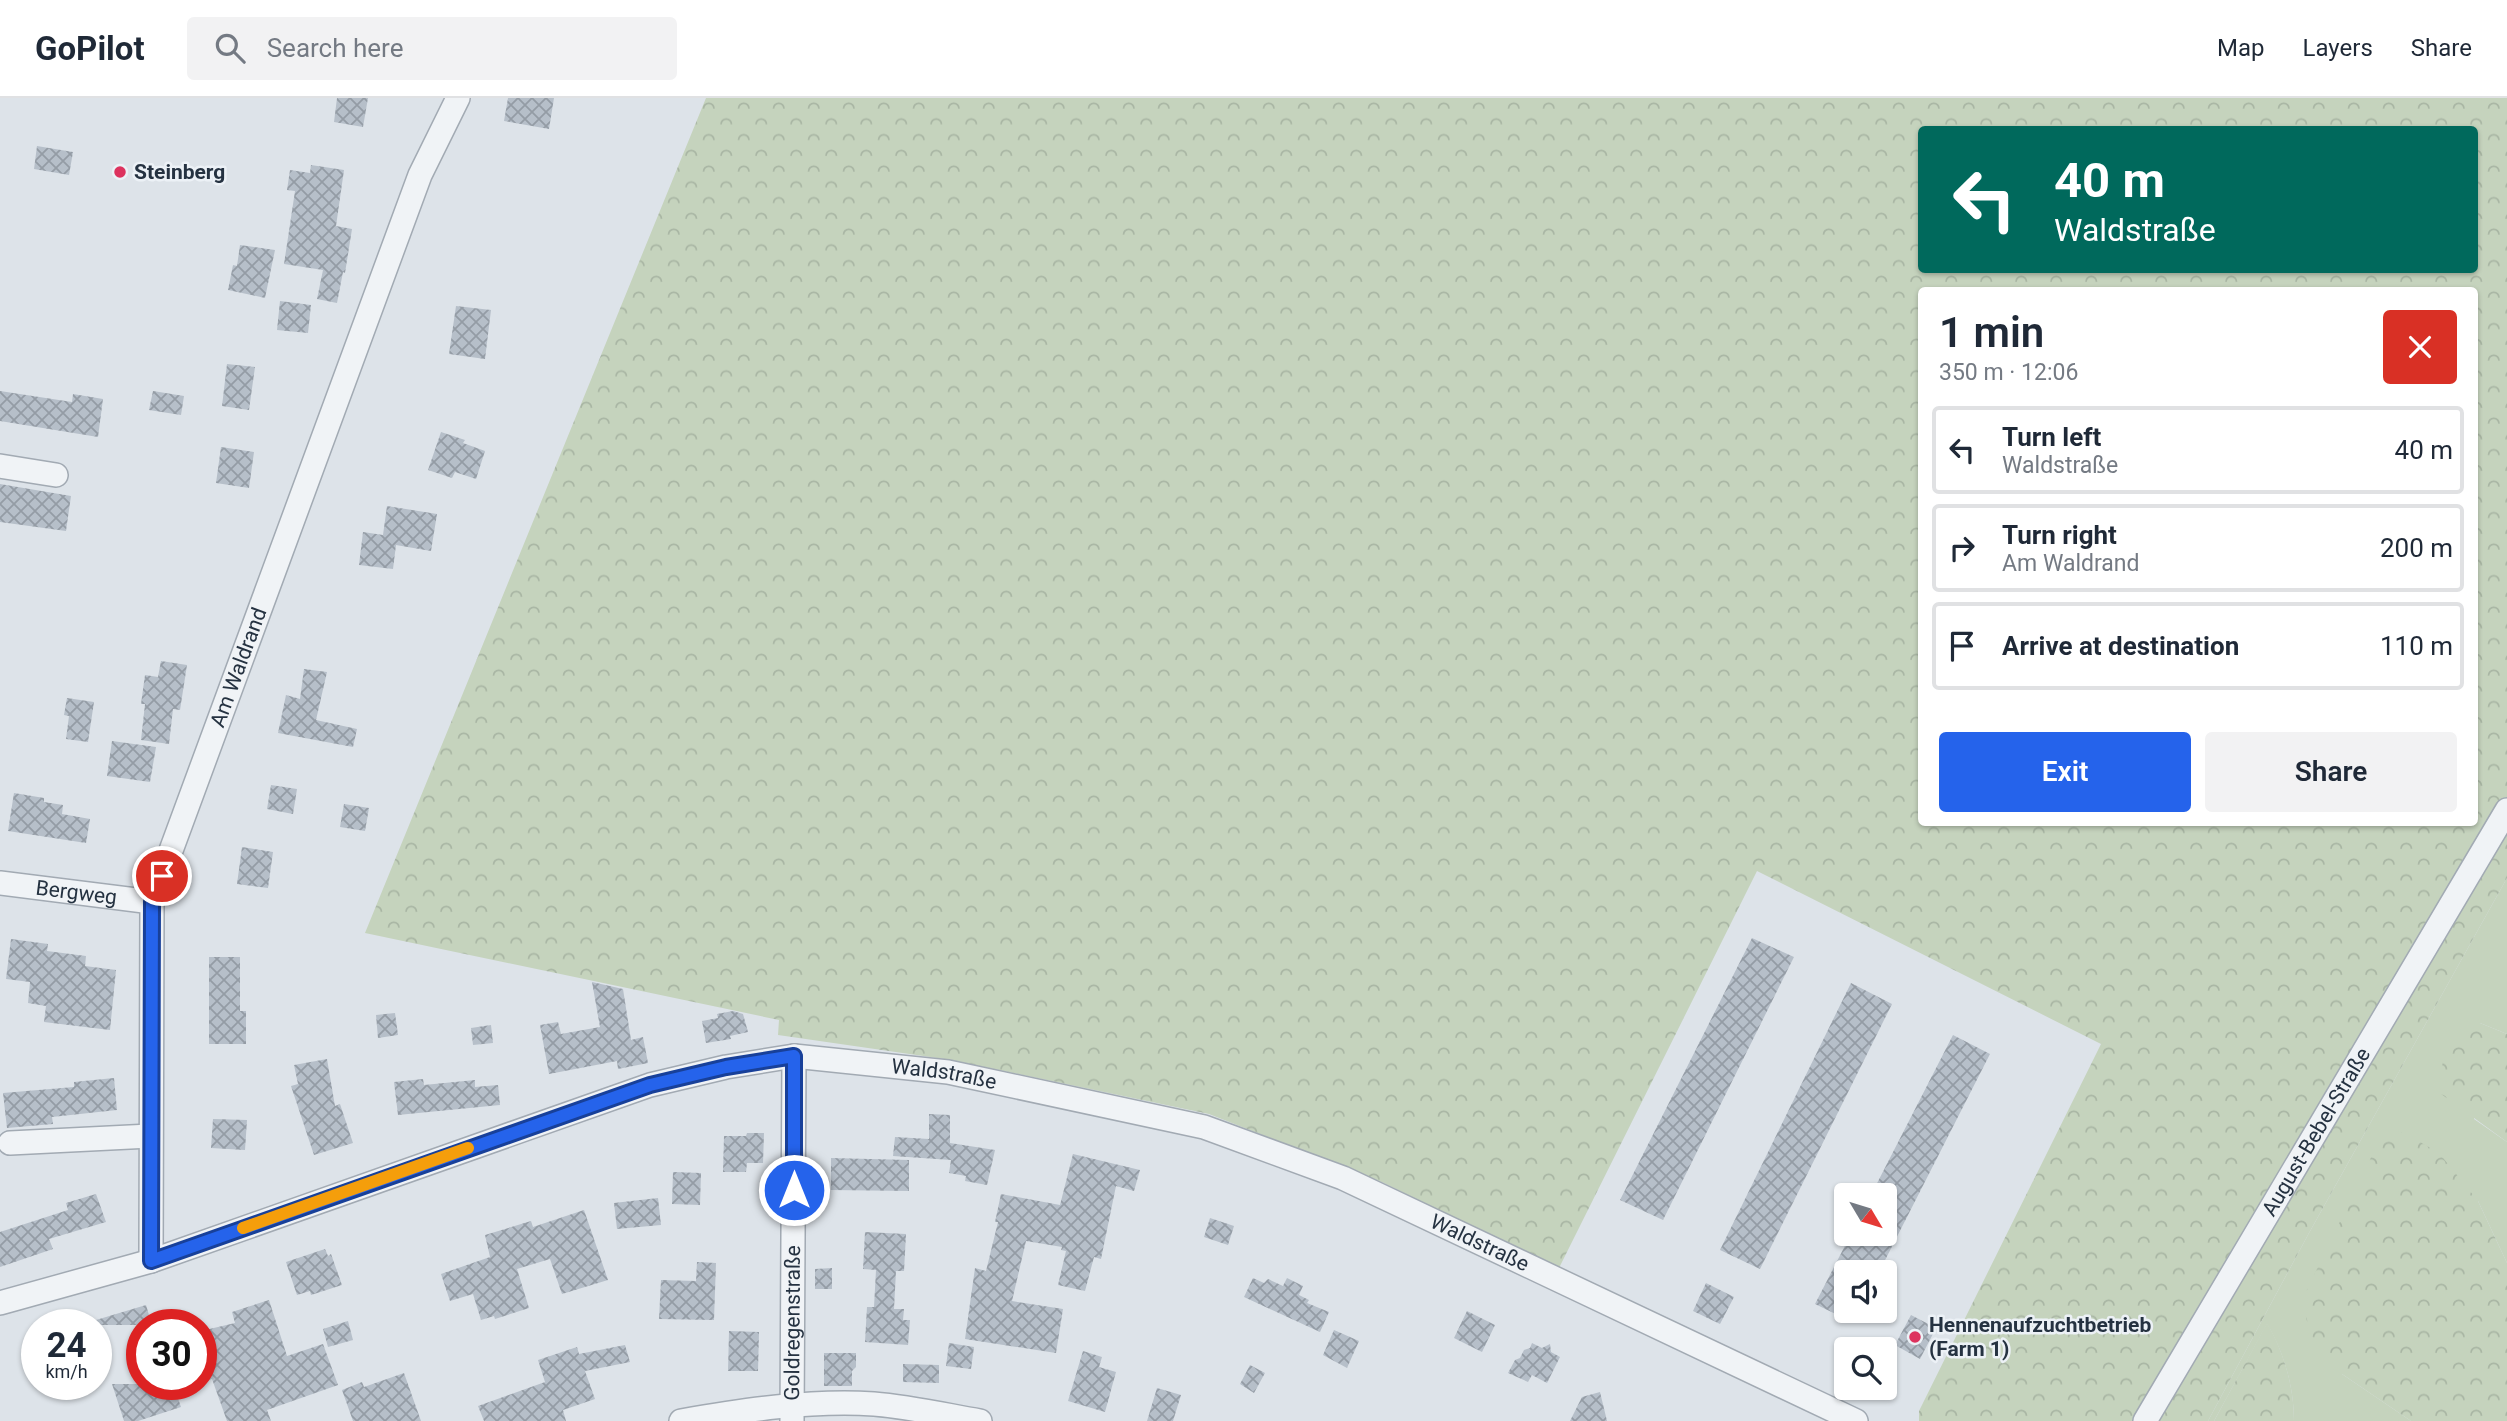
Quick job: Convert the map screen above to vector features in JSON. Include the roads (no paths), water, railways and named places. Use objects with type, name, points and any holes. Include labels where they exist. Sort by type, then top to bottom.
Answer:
[{"type":"street","name":"Am Waldrand","points":[[151,1261],[152,902],[419,175],[458,98]]},
{"type":"street","points":[[0,466],[56,475]]},
{"type":"street","name":"August-Bebel-Straße","points":[[2145,1421],[2507,810]]},
{"type":"street","name":"Bergweg","points":[[0,883],[152,902]]},
{"type":"street","name":"Waldstraße","points":[[0,1303],[151,1261],[650,1085],[726,1067],[794,1056],[948,1072],[1204,1127],[1343,1178],[1856,1421]]},
{"type":"street","name":"Goldregenstraße","points":[[792,1413],[794,1056]]},
{"type":"street","points":[[10,1143],[150,1136]]},
{"type":"street","points":[[681,1421],[872,1404],[925,1410],[980,1421]]},
{"type":"place","name":"Steinberg","points":[[120,172]]},
{"type":"place","name":"Hennenaufzuchtbetrieb (Farm 1)","points":[[1915,1337]]}]
